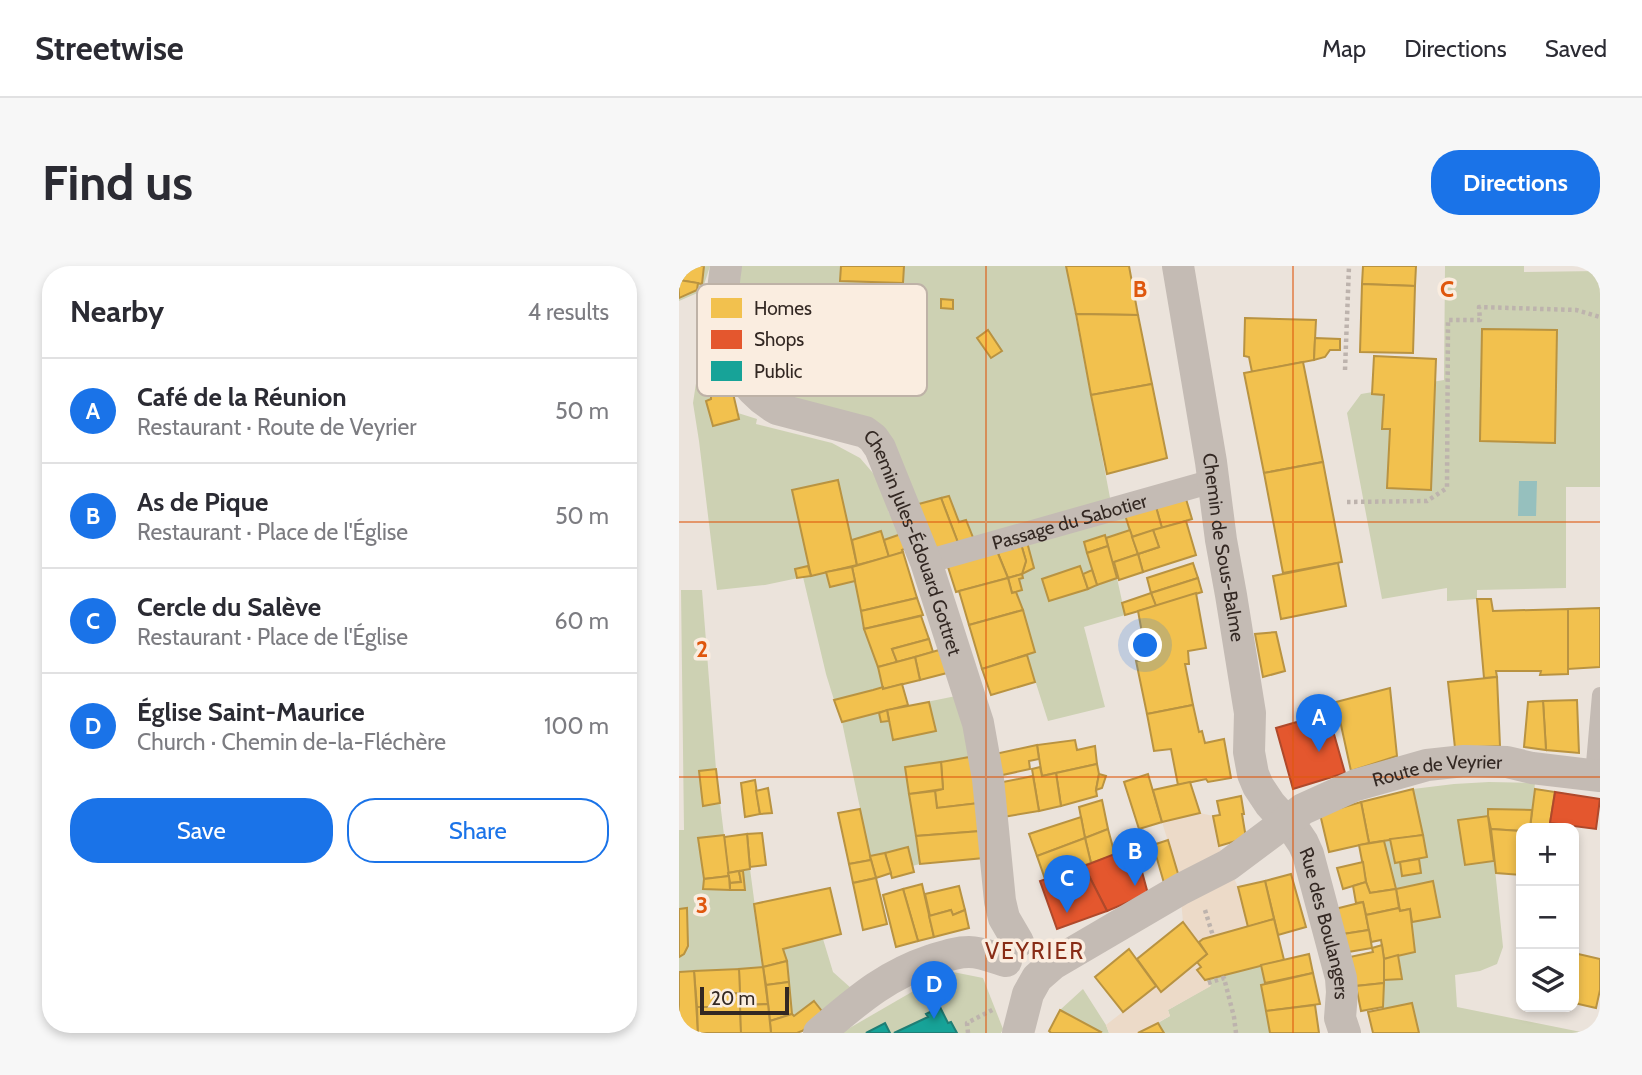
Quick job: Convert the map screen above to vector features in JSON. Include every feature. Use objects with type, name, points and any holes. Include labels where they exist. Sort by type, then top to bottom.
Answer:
[{"type":"street","name":"Chemin Jules-Édouard Gottret","points":[[724,284],[726,266]]},
{"type":"street","name":"Chemin de Sous-Balme","points":[[1178,266],[1249,713],[1249,752],[1253,774],[1264,795],[1285,822]]},
{"type":"street","name":"Chemin Jules-Édouard Gottret","points":[[758,396],[777,409],[865,432],[880,448],[926,562],[978,723],[988,779],[1000,901],[1012,952],[1009,968],[1028,993]]},
{"type":"street","name":"Passage du Sabotier","points":[[926,562],[1213,481]]},
{"type":"street","name":"Route de Veyrier","points":[[1028,993],[1037,978],[1053,964],[1227,865],[1303,809],[1356,785],[1427,765],[1489,760],[1597,776]]},
{"type":"street","name":"Rue des Boulangers","points":[[1285,822],[1297,834],[1308,854],[1341,978],[1340,1018],[1346,1033]]},
{"type":"street","points":[[819,1033],[863,996],[891,977],[911,967],[955,953],[1012,952],[1023,942],[1039,950],[1053,964]]},
{"type":"street","points":[[1018,1033],[1028,993]]},
{"type":"lane","points":[[1597,776],[1600,695]]},
{"type":"path","points":[[1345,370],[1349,266]]},
{"type":"path","points":[[1347,502],[1427,501],[1447,488],[1448,320],[1480,320],[1479,307],[1576,310],[1600,317]]},
{"type":"path","points":[[1208,983],[1224,977],[1236,1033]]},
{"type":"path","points":[[968,1033],[967,1023],[985,1013]]},
{"type":"green space","points":[[679,266],[710,266],[704,284],[697,284],[697,293],[679,301]]},
{"type":"green space","points":[[736,266],[1066,266],[1111,503],[976,545],[966,520],[959,522],[949,496],[912,505],[881,428],[786,402],[779,396],[927,396],[927,284],[736,284]]},
{"type":"green space","points":[[1445,266],[1524,266],[1524,272],[1600,271],[1600,487],[1566,487],[1566,588],[1477,590],[1477,599],[1447,601],[1447,588],[1382,599],[1347,413],[1361,394],[1444,380]]},
{"type":"green space","points":[[697,377],[697,396],[733,396],[738,413],[757,419],[756,424],[832,443],[860,458],[879,480],[889,513],[901,534],[884,540],[889,557],[826,573],[830,587],[855,581],[864,629],[883,687],[834,700],[803,577],[765,585],[717,590],[693,403]]},
{"type":"green space","points":[[1125,515],[1130,530],[1084,542],[1092,570],[1083,574],[1080,566],[1042,579],[1049,601],[1117,578],[1125,615],[1084,627],[1105,707],[1048,721],[1027,655],[1035,652],[1016,592],[1022,590],[1019,579],[1023,578],[1027,542]]},
{"type":"green space","points":[[681,590],[702,590],[724,835],[698,838],[703,889],[745,890],[743,871],[750,869],[763,967],[679,972],[679,830],[684,830]]},
{"type":"green space","points":[[956,696],[975,756],[905,768],[920,864],[912,866],[908,847],[870,856],[842,722],[879,713],[881,722],[889,721],[887,710]]},
{"type":"green space","points":[[1535,783],[1531,823],[1516,823],[1516,831],[1491,830],[1503,947],[1497,964],[1480,971],[1455,975],[1457,1007],[1586,1033],[1419,1033],[1412,1003],[1383,1009],[1384,980],[1402,979],[1399,955],[1415,952],[1412,922],[1440,916],[1433,881],[1396,889],[1384,841],[1422,835],[1413,789],[1454,784]]},
{"type":"green space","points":[[823,939],[833,972],[852,989],[825,1015],[794,1016],[783,949]]},
{"type":"green space","points":[[1261,965],[1265,983],[1261,985],[1270,1033],[1164,1033],[1158,1023],[1170,1016],[1168,1010],[1210,986],[1205,980]]},
{"type":"green space","points":[[948,971],[983,978],[1003,1029],[1001,1033],[841,1033]]},
{"type":"green space","points":[[1083,989],[1109,1033],[1100,1033],[1060,1010]]},
{"type":"shaded area","points":[[1200,813],[1213,816],[1219,846],[1238,887],[1248,927],[1199,942],[1183,922],[1179,877],[1162,822]]},
{"type":"shaded area","points":[[1197,962],[1201,967],[1198,970],[1211,986],[1168,1010],[1170,1016],[1138,1033],[1109,1033],[1106,1025],[1156,986],[1162,992]]},
{"type":"water","points":[[1519,481],[1537,481],[1536,516],[1518,516]]},
{"type":"building: Homes","points":[[679,266],[704,266],[702,284],[679,280]]},
{"type":"building: Homes","points":[[841,266],[904,266],[903,283],[840,281]]},
{"type":"building: Homes","points":[[1066,266],[1129,266],[1138,315],[1076,314]]},
{"type":"building: Homes","points":[[1363,266],[1416,266],[1415,286],[1362,284]]},
{"type":"building: Homes","points":[[679,280],[698,283],[697,290],[679,298]]},
{"type":"building: Homes","points":[[1362,284],[1415,286],[1413,353],[1360,352]]},
{"type":"building: Homes","points":[[941,299],[953,300],[953,309],[941,308]]},
{"type":"building: Homes","points":[[1076,314],[1138,315],[1152,384],[1091,395]]},
{"type":"building: Homes","points":[[1245,318],[1316,320],[1314,360],[1252,372],[1249,357],[1244,356]]},
{"type":"building: Homes","points":[[1482,329],[1557,330],[1555,443],[1480,441]]},
{"type":"building: Homes","points":[[988,330],[1002,351],[991,358],[977,338]]},
{"type":"building: Homes","points":[[1315,338],[1340,339],[1340,350],[1330,350],[1325,357],[1314,360]]},
{"type":"building: Homes","points":[[1374,356],[1436,359],[1431,490],[1387,488],[1390,429],[1382,429],[1384,395],[1372,394]]},
{"type":"building: Homes","points":[[1303,362],[1323,462],[1264,473],[1244,373]]},
{"type":"building: Homes","points":[[1152,384],[1167,458],[1107,474],[1091,395]]},
{"type":"building: Homes","points":[[711,396],[734,396],[739,419],[713,426],[706,401],[711,399]]},
{"type":"building: Homes","points":[[1323,462],[1342,562],[1283,573],[1264,473]]},
{"type":"building: Homes","points":[[838,480],[857,565],[811,576],[792,490]]},
{"type":"building: Homes","points":[[949,496],[959,522],[966,520],[976,545],[960,548],[941,498]]},
{"type":"building: Homes","points":[[941,498],[960,548],[933,555],[915,505]]},
{"type":"building: Homes","points":[[1186,499],[1192,519],[1162,528],[1156,507]]},
{"type":"building: Homes","points":[[1156,507],[1162,528],[1132,537],[1125,515]]},
{"type":"building: Homes","points":[[1186,521],[1196,555],[1143,572],[1138,554],[1159,547],[1153,530]]},
{"type":"building: Homes","points":[[1130,530],[1138,554],[1112,563],[1106,538]]},
{"type":"building: Homes","points":[[1153,530],[1159,547],[1138,554],[1132,537]]},
{"type":"building: Homes","points":[[881,531],[889,557],[857,565],[852,540]]},
{"type":"building: Homes","points":[[901,534],[906,548],[903,552],[889,557],[884,540]]},
{"type":"building: Homes","points":[[1105,535],[1108,546],[1087,553],[1084,542]]},
{"type":"building: Homes","points":[[1027,542],[1034,568],[1022,574],[1026,561],[1021,544]]},
{"type":"building: Homes","points":[[1021,544],[1026,561],[1022,574],[1008,578],[997,551]]},
{"type":"building: Homes","points":[[1108,546],[1117,578],[1097,585],[1087,553]]},
{"type":"building: Homes","points":[[997,551],[1008,578],[956,592],[947,564]]},
{"type":"building: Homes","points":[[903,552],[917,598],[861,611],[852,567]]},
{"type":"building: Homes","points":[[1138,554],[1143,572],[1119,580],[1114,562]]},
{"type":"building: Homes","points":[[1193,563],[1198,578],[1151,593],[1147,578]]},
{"type":"building: Homes","points":[[1338,563],[1346,606],[1281,619],[1273,576]]},
{"type":"building: Homes","points":[[808,566],[811,576],[797,578],[795,569]]},
{"type":"building: Homes","points":[[1080,566],[1088,589],[1049,601],[1042,579]]},
{"type":"building: Homes","points":[[852,567],[855,581],[830,587],[826,572]]},
{"type":"building: Homes","points":[[1092,570],[1097,585],[1088,589],[1083,574]]},
{"type":"building: Homes","points":[[1022,574],[1023,578],[1019,579],[1022,590],[1012,593],[1008,578]]},
{"type":"building: Homes","points":[[1008,578],[1012,593],[1016,592],[1023,610],[969,625],[959,591]]},
{"type":"building: Homes","points":[[1198,578],[1202,592],[1156,606],[1151,593]]},
{"type":"building: Homes","points":[[1151,593],[1156,606],[1125,615],[1122,603]]},
{"type":"building: Homes","points":[[1196,593],[1206,648],[1188,651],[1189,664],[1185,664],[1193,705],[1147,714],[1136,661],[1147,660],[1138,611]]},
{"type":"building: Homes","points":[[917,598],[923,615],[864,629],[861,611]]},
{"type":"building: Homes","points":[[1477,599],[1491,599],[1493,611],[1568,609],[1568,674],[1540,675],[1541,671],[1496,671],[1497,677],[1484,678]]},
{"type":"building: Homes","points":[[1600,608],[1600,667],[1568,669],[1568,609]]},
{"type":"building: Homes","points":[[1023,610],[1035,652],[982,669],[969,625]]},
{"type":"building: Homes","points":[[921,616],[929,639],[892,649],[897,662],[878,667],[864,629]]},
{"type":"building: Homes","points":[[1276,632],[1285,671],[1263,677],[1255,634]]},
{"type":"building: Homes","points":[[929,639],[933,652],[897,662],[892,649]]},
{"type":"building: Homes","points":[[939,650],[947,673],[920,680],[915,657]]},
{"type":"building: Homes","points":[[1027,655],[1035,682],[991,695],[982,669]]},
{"type":"building: Homes","points":[[915,657],[920,680],[883,689],[878,667]]},
{"type":"building: Homes","points":[[1497,677],[1500,746],[1455,748],[1448,682]]},
{"type":"building: Homes","points":[[902,684],[908,705],[842,722],[834,700]]},
{"type":"building: Homes","points":[[1390,688],[1397,756],[1351,771],[1336,702]]},
{"type":"building: Homes","points":[[1577,700],[1579,753],[1546,750],[1543,701]]},
{"type":"building: Homes","points":[[1543,701],[1546,750],[1524,747],[1528,702]]},
{"type":"building: Homes","points":[[929,702],[936,731],[893,740],[887,710]]},
{"type":"building: Homes","points":[[1193,705],[1199,732],[1202,731],[1205,743],[1224,739],[1231,778],[1208,782],[1206,779],[1178,785],[1171,749],[1154,751],[1147,714]]},
{"type":"building: Homes","points":[[887,710],[889,721],[881,722],[879,713]]},
{"type":"building: Homes","points":[[1075,740],[1077,750],[1095,746],[1097,764],[1042,776],[1037,745]]},
{"type":"building: Homes","points":[[1037,745],[1039,759],[1029,761],[1030,769],[998,776],[995,754]]},
{"type":"building: Homes","points":[[975,756],[979,803],[937,808],[935,791],[943,789],[941,762]]},
{"type":"building: Homes","points":[[941,762],[943,789],[909,794],[905,767]]},
{"type":"building: Homes","points":[[1097,764],[1097,796],[1061,806],[1056,773]]},
{"type":"building: Homes","points":[[1040,767],[1042,776],[1056,773],[1061,806],[1039,811],[1032,769]]},
{"type":"building: Homes","points":[[716,769],[720,803],[703,806],[699,771]]},
{"type":"building: Homes","points":[[1099,774],[1106,776],[1102,788],[1096,790]]},
{"type":"building: Homes","points":[[1148,774],[1162,822],[1139,829],[1124,782]]},
{"type":"building: Homes","points":[[1033,776],[1039,811],[1003,817],[998,783]]},
{"type":"building: Homes","points":[[755,780],[760,814],[745,817],[741,783]]},
{"type":"building: Homes","points":[[1190,782],[1200,813],[1162,822],[1153,790]]},
{"type":"building: Homes","points":[[768,788],[772,813],[760,814],[756,791]]},
{"type":"building: Homes","points":[[1413,789],[1423,835],[1369,843],[1361,802]]},
{"type":"building: Homes","points":[[1535,789],[1555,792],[1550,823],[1531,823]]},
{"type":"building: Homes","points":[[935,791],[937,808],[979,803],[981,831],[916,836],[909,794]]},
{"type":"building: Homes","points":[[1241,796],[1246,838],[1219,846],[1213,816],[1220,815],[1217,801]]},
{"type":"building: Homes","points":[[1102,800],[1108,829],[1085,838],[1079,807]]},
{"type":"building: Homes","points":[[1361,802],[1369,843],[1329,852],[1320,814]]},
{"type":"building: Homes","points":[[860,809],[871,860],[849,864],[838,813]]},
{"type":"building: Homes","points":[[1488,809],[1532,810],[1531,823],[1516,823],[1516,831],[1491,829]]},
{"type":"building: Homes","points":[[1488,816],[1494,861],[1465,865],[1458,820]]},
{"type":"building: Homes","points":[[1081,817],[1085,838],[1037,856],[1029,834]]},
{"type":"building: Homes","points":[[1108,829],[1115,855],[1091,863],[1085,838]]},
{"type":"building: Homes","points":[[1491,829],[1516,831],[1516,875],[1496,873]]},
{"type":"building: Homes","points":[[981,831],[984,858],[920,864],[916,836]]},
{"type":"building: Homes","points":[[762,833],[766,865],[750,867],[747,834]]},
{"type":"building: Homes","points":[[747,834],[750,869],[728,873],[724,837]]},
{"type":"building: Homes","points":[[724,835],[729,876],[704,879],[698,838]]},
{"type":"building: Homes","points":[[1423,835],[1427,857],[1395,863],[1390,839]]},
{"type":"building: Homes","points":[[1085,838],[1091,863],[1045,879],[1037,856]]},
{"type":"building: Homes","points":[[1168,840],[1179,877],[1164,883],[1153,845]]},
{"type":"building: Homes","points":[[1384,841],[1396,889],[1370,893],[1359,845]]},
{"type":"building: Homes","points":[[908,847],[914,872],[892,878],[885,853]]},
{"type":"building: Homes","points":[[885,853],[891,873],[876,878],[870,856]]},
{"type":"building: Homes","points":[[1419,859],[1421,873],[1402,876],[1400,862]]},
{"type":"building: Homes","points":[[871,860],[876,878],[853,883],[849,864]]},
{"type":"building: Homes","points":[[1363,862],[1366,882],[1343,889],[1337,868]]},
{"type":"building: Homes","points":[[739,871],[741,882],[730,883],[728,873]]},
{"type":"building: Homes","points":[[739,871],[743,871],[745,890],[730,890],[730,883],[741,882]]},
{"type":"building: Homes","points":[[1291,874],[1306,927],[1278,935],[1265,881]]},
{"type":"building: Homes","points":[[729,876],[730,890],[703,889],[704,879]]},
{"type":"building: Homes","points":[[876,878],[887,924],[863,930],[853,883]]},
{"type":"building: Homes","points":[[1265,881],[1274,919],[1248,927],[1238,887]]},
{"type":"building: Homes","points":[[1433,881],[1440,917],[1412,922],[1410,909],[1400,911],[1396,889]]},
{"type":"building: Homes","points":[[1366,882],[1370,893],[1396,889],[1399,908],[1366,915],[1363,902],[1356,903],[1353,886]]},
{"type":"building: Homes","points":[[922,884],[934,937],[918,941],[903,889]]},
{"type":"building: Homes","points":[[959,886],[965,910],[953,915],[951,910],[930,916],[925,894]]},
{"type":"building: Homes","points":[[830,888],[841,934],[783,949],[787,961],[763,967],[754,904]]},
{"type":"building: Homes","points":[[903,889],[918,941],[896,947],[883,895]]},
{"type":"building: Homes","points":[[1363,902],[1369,930],[1343,934],[1335,909]]},
{"type":"building: Homes","points":[[687,908],[688,946],[679,957],[679,909]]},
{"type":"building: Homes","points":[[1399,908],[1400,911],[1410,909],[1415,952],[1384,959],[1381,940],[1371,942],[1366,915]]},
{"type":"building: Homes","points":[[951,910],[953,915],[965,910],[969,928],[934,937],[929,916]]},
{"type":"building: Homes","points":[[1274,919],[1284,960],[1205,980],[1197,970],[1201,967],[1197,962],[1207,954],[1199,942],[1203,939]]},
{"type":"building: Homes","points":[[1183,922],[1207,954],[1161,992],[1137,959]]},
{"type":"building: Homes","points":[[1369,930],[1372,948],[1348,952],[1343,934]]},
{"type":"building: Homes","points":[[1382,945],[1384,983],[1356,986],[1350,957],[1373,952],[1372,948]]},
{"type":"building: Homes","points":[[1129,949],[1156,986],[1123,1012],[1095,977]]},
{"type":"building: Homes","points":[[1309,954],[1313,973],[1265,983],[1261,965]]},
{"type":"building: Homes","points":[[1579,954],[1600,959],[1600,990],[1596,1008],[1579,1004]]},
{"type":"building: Homes","points":[[1398,955],[1402,979],[1384,980],[1384,959]]},
{"type":"building: Homes","points":[[787,961],[789,982],[766,985],[763,967]]},
{"type":"building: Homes","points":[[763,967],[768,1004],[740,1005],[739,969]]},
{"type":"building: Homes","points":[[739,969],[740,993],[715,994],[716,1007],[697,1007],[694,971]]},
{"type":"building: Homes","points":[[694,971],[698,1033],[679,1033],[679,972]]},
{"type":"building: Homes","points":[[1313,973],[1320,1004],[1266,1011],[1261,985]]},
{"type":"building: Homes","points":[[789,982],[792,1014],[770,1021],[766,985]]},
{"type":"building: Homes","points":[[1384,983],[1383,1007],[1361,1011],[1356,986]]},
{"type":"building: Homes","points":[[740,993],[741,1033],[698,1033],[697,1007],[716,1007],[715,994]]},
{"type":"building: Homes","points":[[814,1001],[825,1015],[797,1033],[771,1033],[770,1021],[792,1014],[794,1016]]},
{"type":"building: Homes","points":[[1412,1003],[1419,1033],[1373,1033],[1368,1012]]},
{"type":"building: Homes","points":[[768,1004],[771,1033],[741,1033],[740,1005]]},
{"type":"building: Homes","points":[[1315,1005],[1319,1033],[1270,1033],[1266,1011]]},
{"type":"building: Homes","points":[[1060,1010],[1101,1032],[1051,1033],[1049,1031]]},
{"type":"building: Homes","points":[[1158,1023],[1164,1033],[1138,1033]]},
{"type":"building: Shops","points":[[1328,713],[1345,773],[1293,789],[1276,728]]},
{"type":"building: Shops","points":[[1555,792],[1600,799],[1596,829],[1579,827],[1579,823],[1550,823]]},
{"type":"building: Shops","points":[[1135,846],[1148,894],[1107,911],[1084,866]]},
{"type":"building: Shops","points":[[1084,866],[1107,911],[1057,929],[1040,881]]},
{"type":"building: Public","points":[[940,1007],[957,1033],[894,1033],[928,1017],[926,1014]]},
{"type":"building: Public","points":[[885,1023],[890,1033],[866,1033]]},
{"type":"place","name":"Café de la Réunion","points":[[1319,752]]},
{"type":"place","name":"As de Pique","points":[[1135,886]]},
{"type":"place","name":"Cercle du Salève","points":[[1067,913]]},
{"type":"place","name":"Église Saint-Maurice","points":[[934,1019]]},
{"type":"district","name":"VEYRIER","points":[[1035,951]]}]
